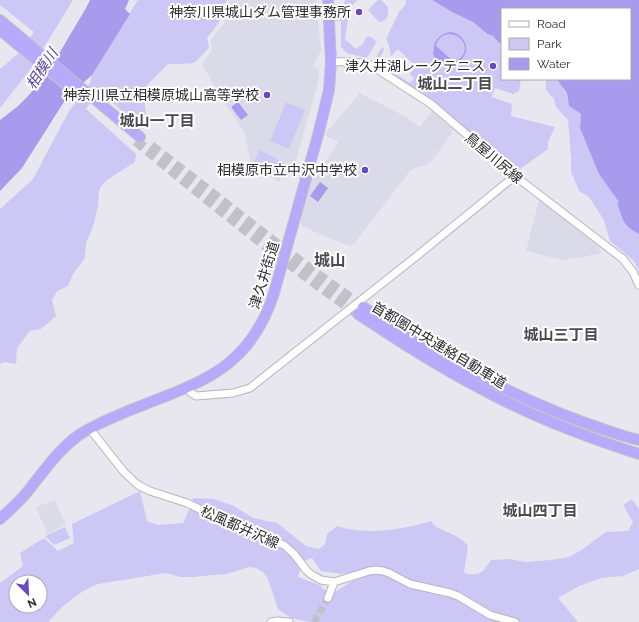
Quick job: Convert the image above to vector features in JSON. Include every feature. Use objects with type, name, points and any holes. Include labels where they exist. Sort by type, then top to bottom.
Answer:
[{"type":"highway","name":"津久井街道","points":[[0,519],[27,492],[65,446],[80,435],[98,424],[211,376],[230,363],[255,336],[266,317],[274,293],[329,90],[330,62],[328,0]]},
{"type":"highway","points":[[0,20],[138,139],[0,30]]},
{"type":"highway","name":"首都圏中央連絡自動車道","points":[[639,440],[587,424],[543,407],[479,377],[360,311],[442,367],[474,386],[582,434],[639,454]]},
{"type":"street","name":"鳥屋川尻線","points":[[330,62],[363,63],[374,67],[426,100],[515,176],[620,256],[631,269],[639,285]]},
{"type":"street","points":[[187,387],[191,394],[196,396],[233,393],[250,388],[515,176]]},
{"type":"street","name":"松風都井沢線","points":[[90,429],[124,472],[138,485],[150,491],[186,503],[243,530],[284,545],[312,575],[321,580],[334,582]]},
{"type":"street","points":[[328,598],[334,582],[376,570],[389,573],[410,584],[458,596],[490,614],[514,622]]},
{"type":"street","points":[[271,622],[289,622]]},
{"type":"shaded area","name":"神奈川県立相模原城山高等学校","points":[[230,0],[316,0],[321,51],[313,65],[319,69],[319,78],[292,175],[284,173],[279,182],[251,164],[244,131],[224,103],[203,66],[212,50],[211,39],[225,22],[222,17]]},
{"type":"shaded area","name":"相模原市立中沢中学校","points":[[359,93],[408,118],[420,127],[432,111],[452,129],[452,133],[431,162],[410,171],[351,246],[302,226],[299,219],[310,182],[336,147],[338,142],[325,134]]},
{"type":"shaded area","points":[[539,200],[599,246],[600,254],[563,260],[526,251]]},
{"type":"shaded area","points":[[55,500],[66,525],[47,534],[36,507]]},
{"type":"green space","points":[[0,0],[73,0],[30,70],[0,108],[0,69],[20,52],[34,32],[0,5]]},
{"type":"green space","points":[[138,0],[227,0],[218,14],[220,21],[207,38],[209,48],[194,63],[168,64],[143,91],[147,125],[143,129],[99,91],[86,109],[136,154],[135,162],[107,180],[101,186],[93,227],[86,243],[85,258],[73,274],[68,286],[57,291],[52,300],[56,316],[41,329],[30,331],[17,348],[16,364],[4,362],[0,364],[0,209],[33,179],[69,111],[90,83],[92,75]]},
{"type":"green space","points":[[345,0],[357,0],[344,15],[348,20],[345,39],[356,49],[363,44],[367,37],[371,37],[377,41],[366,58],[347,53],[341,47],[341,21],[334,21],[334,18],[335,13],[343,6]]},
{"type":"green space","points":[[378,0],[381,0],[388,7],[388,16],[384,21],[379,22],[368,10]]},
{"type":"green space","points":[[406,0],[432,0],[473,22],[486,34],[493,36],[499,43],[501,43],[501,80],[521,80],[519,91],[513,94],[495,88],[492,97],[512,104],[511,116],[555,127],[548,142],[548,149],[519,170],[511,170],[375,64],[377,55],[383,47],[384,50],[378,61],[379,63],[410,83],[414,78],[409,74],[416,67],[398,49],[391,56],[386,39],[399,12],[406,4]]},
{"type":"green space","points":[[546,80],[558,80],[567,95],[569,106],[581,114],[580,128],[619,202],[617,203],[618,205],[639,234],[639,270],[633,260],[610,241],[604,220],[589,197],[579,191],[571,172],[568,120],[556,107],[554,99],[546,90]]},
{"type":"green space","points":[[286,102],[305,110],[289,149],[270,141]]},
{"type":"green space","points":[[260,150],[284,163],[278,175],[254,162]]},
{"type":"green space","points":[[140,491],[147,521],[157,525],[183,523],[193,498],[214,499],[234,506],[253,518],[277,523],[306,546],[319,549],[325,544],[327,534],[337,526],[364,531],[383,530],[404,528],[431,521],[436,527],[458,537],[468,545],[464,573],[477,574],[483,571],[491,560],[510,559],[525,562],[569,557],[606,532],[628,531],[633,522],[623,505],[632,499],[639,509],[639,569],[623,576],[601,578],[579,586],[558,598],[578,622],[310,622],[291,618],[278,609],[268,579],[263,572],[256,568],[249,567],[227,574],[180,577],[166,573],[98,584],[76,596],[61,608],[48,622],[0,622],[0,583],[8,577],[8,614],[48,614],[48,574],[12,574],[23,566],[20,553],[44,538],[58,551],[74,543],[72,524]],"holes":[[[312,558],[321,571],[341,574],[352,572],[357,578],[335,592],[332,598],[324,597],[327,591],[322,588],[322,586],[298,577],[303,561]]]},
{"type":"green space","points":[[65,527],[70,538],[54,545],[45,536]]},
{"type":"water","points":[[90,0],[129,0],[125,9],[130,14],[92,75],[67,97],[22,168],[0,191],[0,120],[17,107],[30,94],[60,52]]},
{"type":"water","points":[[432,0],[639,0],[639,234],[629,227],[622,218],[617,203],[619,202],[599,174],[580,128],[581,114],[569,106],[567,94],[558,80],[631,80],[631,8],[501,8],[501,43],[473,22]]},
{"type":"water","points":[[451,32],[463,39],[466,44],[466,50],[465,55],[461,60],[447,66],[438,62],[433,53],[436,41],[442,35]],"holes":[[[449,34],[455,35],[463,42],[465,51],[463,55],[454,62],[436,46],[437,41],[442,36]]]},
{"type":"water","points":[[238,102],[248,115],[241,120],[231,107]]},
{"type":"water","points":[[320,182],[328,188],[318,202],[310,196]]},
{"type":"tunnel","points":[[136,141],[245,230],[358,314]]},
{"type":"tunnel","points":[[151,146],[282,248],[363,307]]},
{"type":"tunnel","points":[[314,622],[328,598]]},
{"type":"place","name":"神奈川県城山ダム管理事務所","points":[[359,12]]},
{"type":"place","name":"津久井湖レークテニス","points":[[493,66]]},
{"type":"place","name":"神奈川県立相模原城山高等学校","points":[[267,95]]},
{"type":"place","name":"相模原市立中沢中学校","points":[[365,170]]},
{"type":"district","name":"城山二丁目","points":[[455,84]]},
{"type":"district","name":"城山一丁目","points":[[157,121]]},
{"type":"district","name":"城山","points":[[330,260]]},
{"type":"district","name":"城山三丁目","points":[[561,335]]},
{"type":"district","name":"城山四丁目","points":[[540,511]]},
{"type":"water label","name":"相模川","points":[[42,69]]}]
